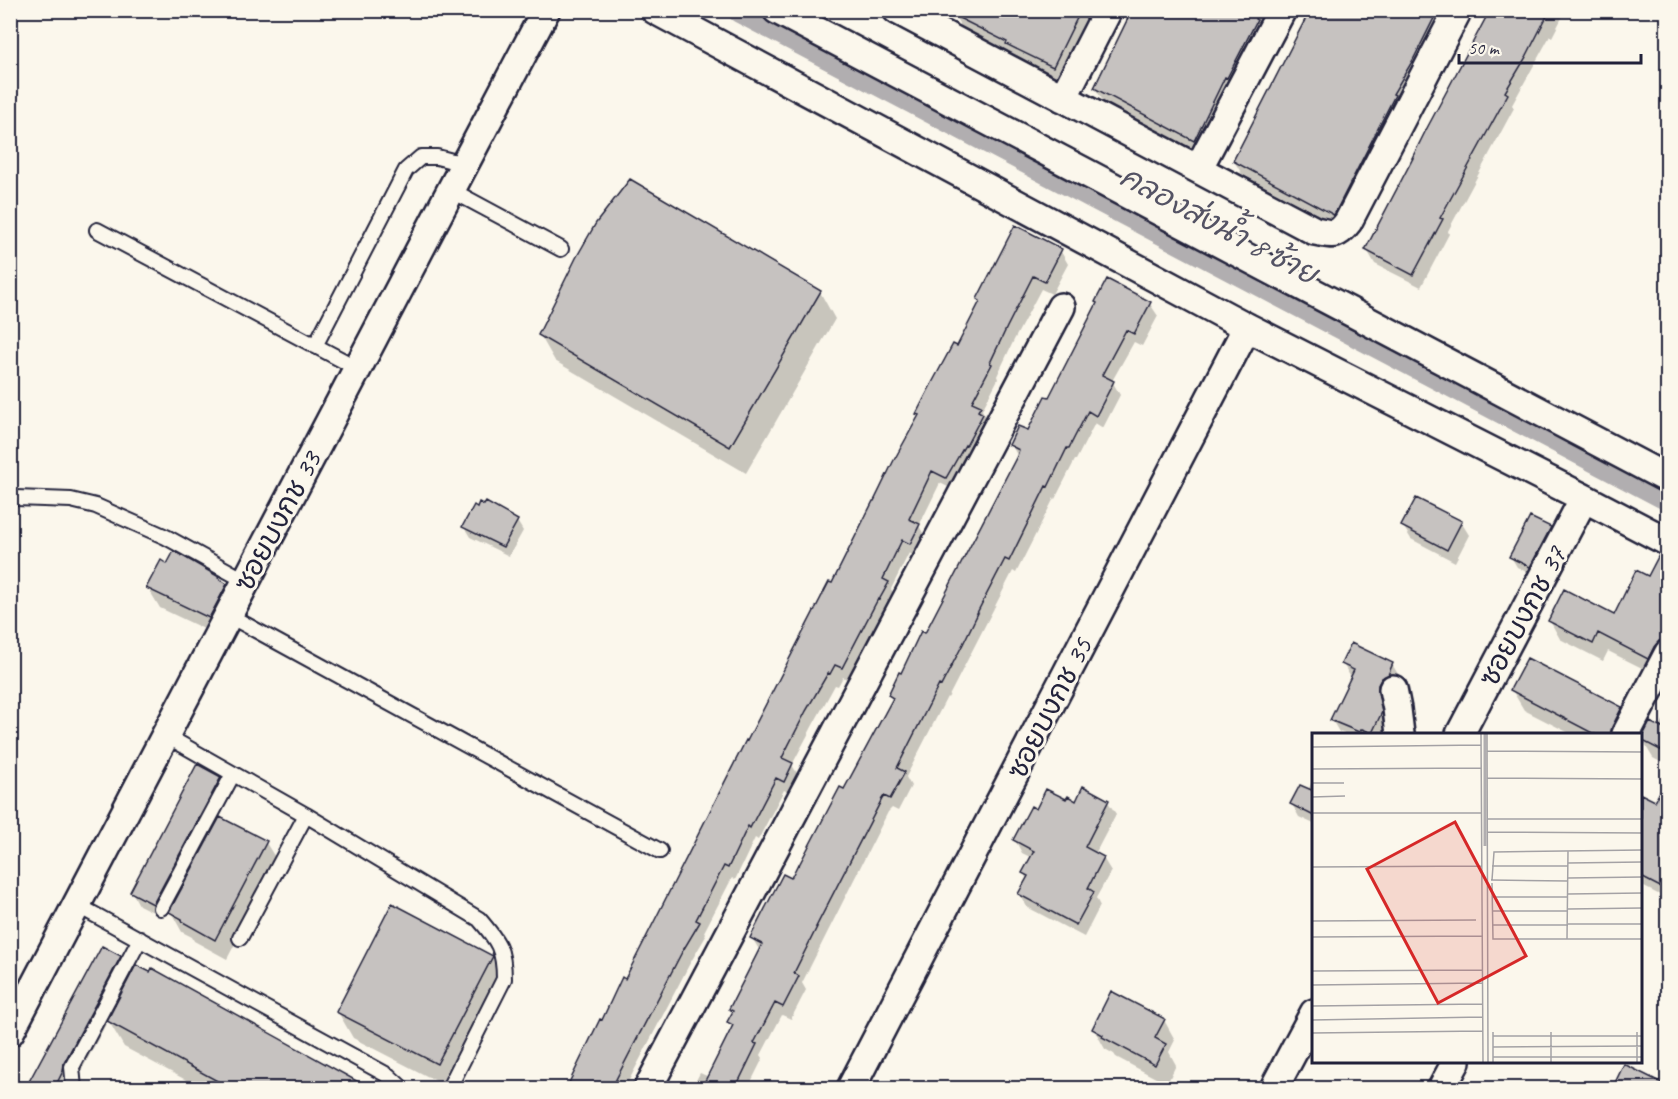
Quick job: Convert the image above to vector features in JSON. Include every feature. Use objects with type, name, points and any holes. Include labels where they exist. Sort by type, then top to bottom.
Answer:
[{"type":"street","name":"ซอยบงกช 33","points":[[10,1032],[546,10]]},
{"type":"street","points":[[655,10],[1247,327],[1668,542]]},
{"type":"street","points":[[777,10],[1668,479]]},
{"type":"street","points":[[897,10],[929,18],[1063,98],[1315,231],[1333,235],[1340,232],[1348,222],[1458,10]]},
{"type":"street","points":[[1063,98],[1108,10]]},
{"type":"street","points":[[1198,169],[1282,10]]},
{"type":"street","points":[[648,1089],[1061,307]]},
{"type":"street","name":"ซอยบงกช 35","points":[[851,1089],[1247,327]]},
{"type":"street","name":"ซอยบงกช 37","points":[[1461,733],[1584,498]]},
{"type":"street","points":[[1627,733],[1668,654]]},
{"type":"street","points":[[1393,689],[1400,733]]},
{"type":"street","points":[[1274,1089],[1312,1017]]},
{"type":"street","points":[[1442,1089],[1455,1063]]},
{"type":"lane","points":[[315,346],[406,170],[422,157],[437,157],[464,164]]},
{"type":"lane","points":[[451,190],[561,249]]},
{"type":"lane","points":[[97,230],[357,368]]},
{"type":"lane","points":[[16,498],[71,500],[96,506],[166,537],[246,581]]},
{"type":"lane","points":[[228,615],[660,851]]},
{"type":"lane","points":[[165,735],[306,815],[479,920],[496,938],[504,960],[504,979],[449,1089]]},
{"type":"lane","points":[[161,908],[233,774]]},
{"type":"lane","points":[[240,938],[306,815]]},
{"type":"lane","points":[[77,905],[389,1076],[402,1089]]},
{"type":"lane","points":[[74,1089],[72,1067],[140,939]]},
{"type":"building","points":[[943,10],[1081,10],[1053,67]]},
{"type":"building","points":[[1132,10],[1259,10],[1255,19],[1257,20],[1227,78],[1225,77],[1194,141],[1094,88]]},
{"type":"building","points":[[1310,10],[1438,10],[1393,94],[1395,95],[1334,215],[1233,161]]},
{"type":"building","points":[[1490,10],[1550,10],[1505,92],[1508,94],[1440,218],[1443,219],[1413,275],[1365,250]]},
{"type":"building","points":[[630,179],[821,291],[730,447],[538,335],[596,223]]},
{"type":"building","points":[[1015,225],[1062,249],[1045,282],[1033,276],[1007,327],[990,363],[992,364],[972,402],[981,406],[978,411],[983,414],[946,478],[932,471],[909,519],[920,524],[910,544],[902,540],[883,579],[889,582],[842,668],[835,665],[830,674],[828,673],[806,711],[782,758],[793,763],[784,782],[776,778],[750,828],[748,826],[728,868],[724,866],[696,920],[700,922],[611,1089],[566,1089],[600,1019],[602,1020],[622,977],[625,979],[829,582],[832,583],[919,415],[916,414],[933,381],[953,344],[957,346],[980,301],[977,299]]},
{"type":"building","points":[[1107,279],[1151,302],[1134,334],[1126,330],[1102,375],[1114,381],[1096,416],[1088,411],[1048,487],[1046,486],[1009,561],[1005,559],[897,768],[905,772],[890,799],[884,796],[882,799],[816,927],[794,973],[799,976],[783,1007],[775,1003],[754,1043],[757,1044],[735,1089],[701,1089],[733,1025],[727,1022],[733,1011],[729,1009],[762,944],[750,938],[783,874],[791,878],[840,787],[844,789],[893,698],[888,695],[899,672],[901,673],[921,631],[925,633],[1017,456],[1019,450],[1009,445],[1018,426],[1028,430],[1045,396],[1049,397]]},
{"type":"building","points":[[1416,498],[1462,521],[1447,550],[1401,526]]},
{"type":"building","points":[[479,502],[484,505],[486,502],[518,520],[503,547],[462,527],[474,505],[477,507]]},
{"type":"building","points":[[1530,517],[1551,527],[1530,567],[1509,557]]},
{"type":"building","points":[[174,551],[227,584],[209,618],[146,588],[161,560],[167,564]]},
{"type":"building","points":[[1659,555],[1668,558],[1668,638],[1659,641],[1648,659],[1598,633],[1593,644],[1548,621],[1564,589],[1614,615],[1636,570],[1648,576]]},
{"type":"building","points":[[1351,643],[1393,663],[1388,675],[1382,678],[1378,685],[1382,712],[1372,733],[1362,729],[1359,732],[1330,720],[1354,670],[1341,664]]},
{"type":"building","points":[[1527,658],[1622,707],[1610,733],[1592,733],[1510,690]]},
{"type":"building","points":[[1650,722],[1668,731],[1668,754],[1642,741]]},
{"type":"building","points":[[197,764],[221,777],[153,904],[130,892]]},
{"type":"building","points":[[1668,776],[1668,891],[1642,878],[1642,794],[1655,801]]},
{"type":"building","points":[[1300,785],[1312,790],[1312,815],[1290,804]]},
{"type":"building","points":[[1083,786],[1109,800],[1085,847],[1104,857],[1088,888],[1094,892],[1076,925],[1018,894],[1028,876],[1022,873],[1034,851],[1013,840],[1031,806],[1036,809],[1046,789],[1066,799],[1068,796],[1076,801]]},
{"type":"building","points":[[220,817],[267,841],[215,940],[169,912]]},
{"type":"building","points":[[392,903],[493,956],[437,1064],[336,1012]]},
{"type":"building","points":[[102,946],[121,956],[64,1063],[63,1071],[54,1089],[25,1089]]},
{"type":"building","points":[[136,965],[150,972],[152,968],[371,1089],[232,1089],[107,1021]]},
{"type":"building","points":[[1111,991],[1165,1019],[1155,1038],[1166,1044],[1155,1065],[1102,1037],[1103,1035],[1092,1029]]},
{"type":"building","points":[[1624,1064],[1668,1086],[1668,1089],[1612,1089]]},
{"type":"waterway","name":"คลองส่งน้ำ 8 ซ้าย","points":[[740,10],[1668,498]]}]
